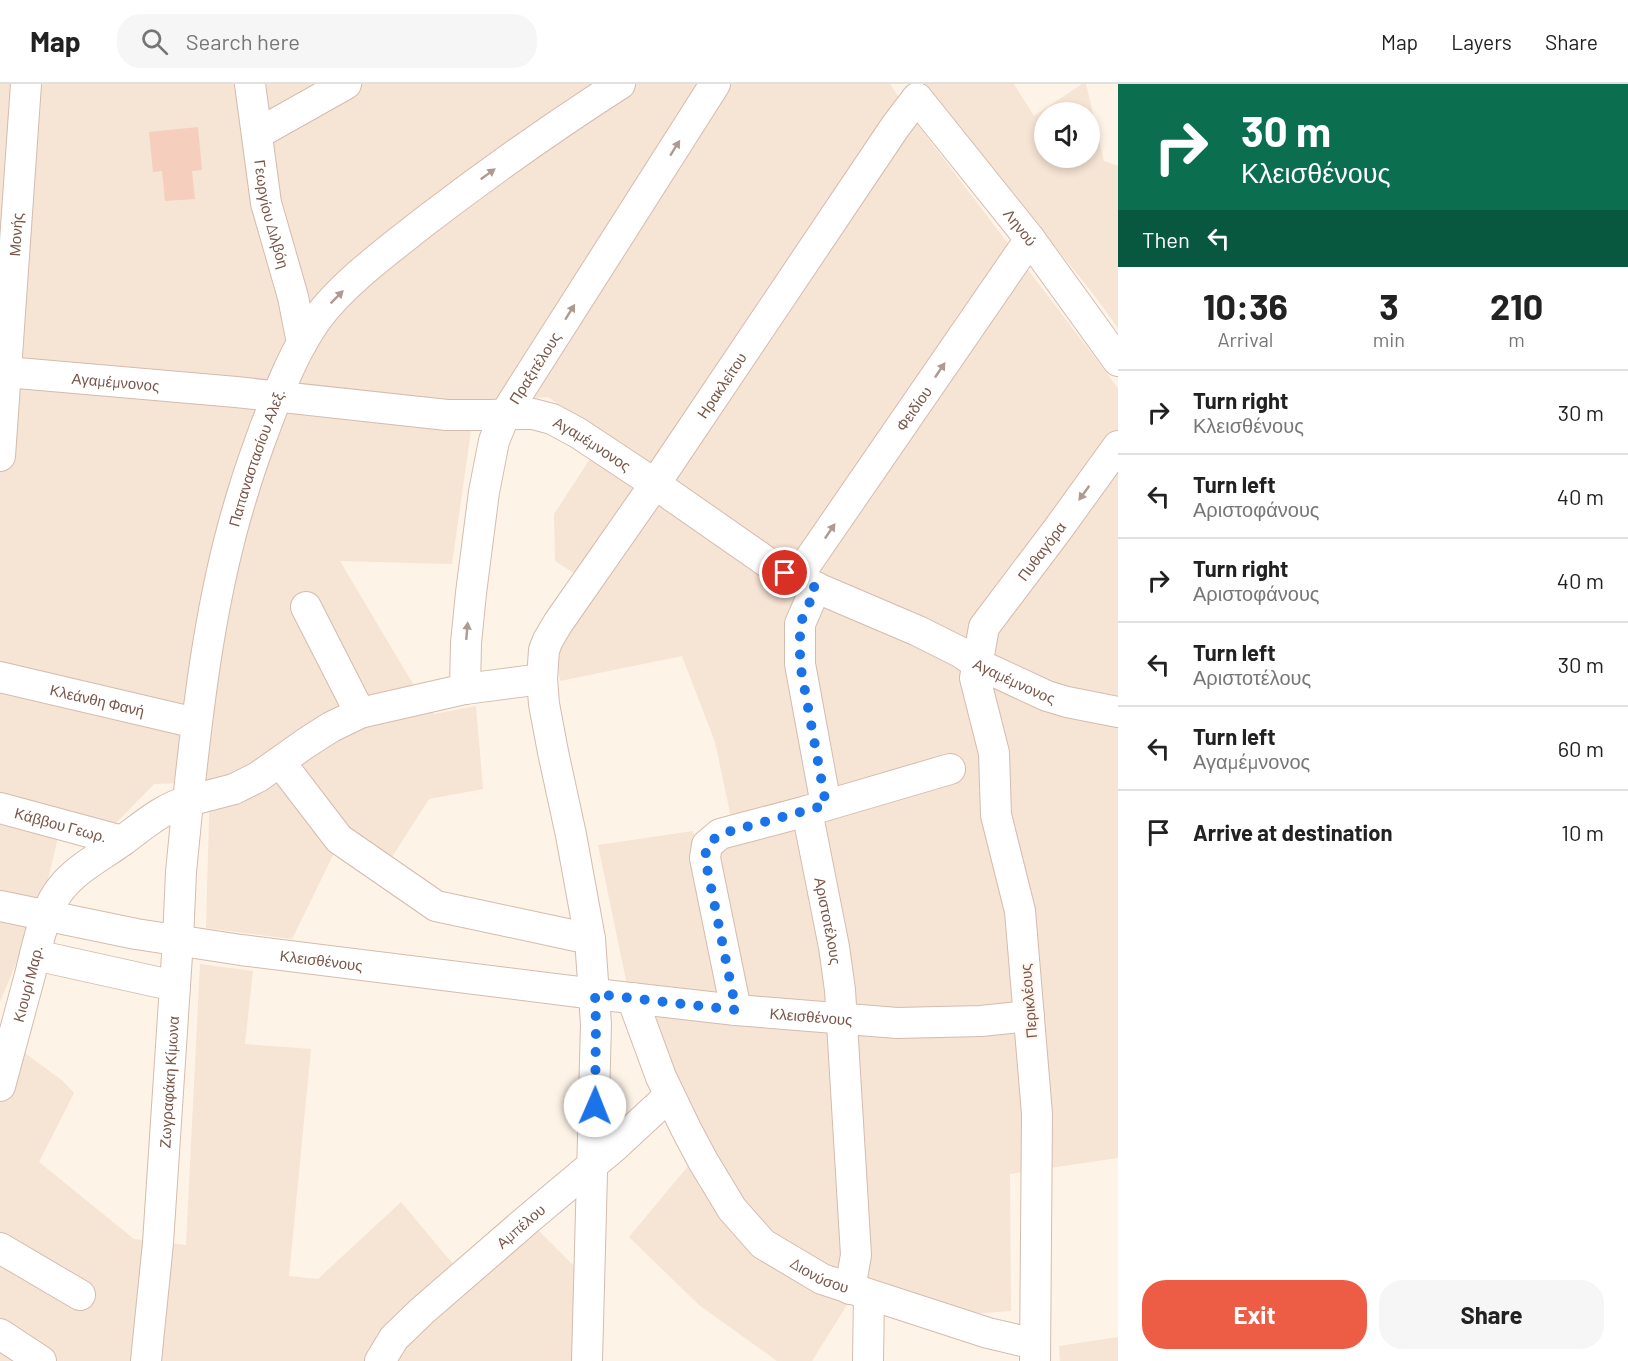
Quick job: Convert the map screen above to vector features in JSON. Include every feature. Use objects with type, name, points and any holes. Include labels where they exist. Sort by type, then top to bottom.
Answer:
[{"type":"street","name":"Μονής","points":[[0,456],[26,84]]},
{"type":"street","name":"Γεωργίου Διλβόη","points":[[250,84],[266,203],[293,297],[302,343]]},
{"type":"street","points":[[257,134],[346,84]]},
{"type":"street","name":"Παπαναστασίου Αλεξ.","points":[[188,801],[196,723],[209,644],[231,538],[252,463],[277,397],[302,343],[317,319],[336,297],[402,239],[507,160],[620,84]]},
{"type":"street","name":"Πραξιτέλους","points":[[465,689],[466,643],[484,492],[494,441],[505,414],[715,84]]},
{"type":"street","name":"Ληνού","points":[[917,98],[1030,239],[1118,361]]},
{"type":"street","name":"Ηρακλείτου","points":[[542,679],[544,650],[558,623],[917,98]]},
{"type":"street","name":"Φειδίου","points":[[806,583],[1030,239]]},
{"type":"street","name":"Αγαμέμνονος","points":[[6,372],[236,392],[447,415],[533,414],[552,419],[578,433],[655,484],[774,567],[918,631],[960,652],[978,664],[1047,696],[1118,712]]},
{"type":"street","name":"Πυθαγόρα","points":[[978,664],[984,627],[1118,446]]},
{"type":"street","name":"Αριστοτέλους","points":[[806,583],[800,624],[800,664],[843,1026]]},
{"type":"street","points":[[306,607],[360,713]]},
{"type":"street","name":"Περικλέους","points":[[978,664],[975,678],[994,753],[996,815],[1020,911],[1029,1016],[1037,1114],[1035,1352]]},
{"type":"street","name":"Κλεάνθη Φανή","points":[[0,677],[196,723]]},
{"type":"street","points":[[47,916],[64,884],[155,816],[172,806],[234,789],[258,777],[331,727],[360,713],[465,689],[542,679],[552,752],[571,835],[590,939],[595,994],[587,1361]]},
{"type":"street","points":[[279,762],[339,839],[436,906],[590,939]]},
{"type":"street","points":[[736,1010],[705,858],[707,845],[720,834],[950,769]]},
{"type":"street","name":"Ζωγραφάκη Κίμωνα","points":[[146,1361],[158,1243],[181,872],[188,801]]},
{"type":"street","name":"Κάββου Γεωρ.","points":[[0,808],[122,841]]},
{"type":"street","name":"Κλεισθένους","points":[[0,906],[136,934],[277,955],[736,1010],[843,1026],[981,1021],[1029,1016]]},
{"type":"street","name":"Κιουρί Μαρ.","points":[[0,1086],[47,916]]},
{"type":"street","points":[[35,955],[175,986]]},
{"type":"street","name":"Διονύσου","points":[[632,998],[669,1096],[703,1161],[732,1209],[763,1244],[822,1279],[988,1333],[1035,1352]]},
{"type":"street","name":"Κλεισθένους","points":[[843,1026],[855,1255],[868,1361]]},
{"type":"street","name":"Αμπέλου","points":[[380,1361],[394,1338],[422,1311],[593,1165],[669,1096]]},
{"type":"street","points":[[0,1248],[80,1295]]},
{"type":"street","points":[[0,1334],[41,1361]]},
{"type":"shaded area","points":[[0,84],[890,84],[911,116],[1118,388],[1118,1158],[1010,1174],[1011,1311],[971,1314],[865,1276],[812,1361],[777,1361],[699,1305],[629,1237],[704,1147],[627,985],[598,845],[693,831],[697,846],[735,836],[715,742],[682,656],[560,681],[554,639],[593,585],[555,561],[554,514],[605,436],[548,397],[475,403],[452,564],[340,561],[410,679],[434,714],[476,706],[483,789],[429,799],[392,857],[344,833],[292,939],[206,928],[210,782],[154,784],[116,823],[64,812],[44,896],[0,1002]]},
{"type":"shaded area","points":[[926,84],[1014,84],[1034,116],[1034,168],[1100,168],[1100,144],[1104,161],[1118,166],[1118,328]]},
{"type":"shaded area","points":[[1082,84],[1086,84],[1090,102],[1055,102]]},
{"type":"shaded area","points":[[200,964],[253,971],[245,1044],[311,1049],[289,1276],[318,1279],[401,1202],[468,1282],[534,1226],[581,1273],[577,1361],[0,1361],[0,1035],[63,1081],[74,1093],[39,1162],[134,1239],[186,1245]]},
{"type":"shaded area","points":[[1118,1337],[1118,1361],[1060,1361],[1059,1346]]},
{"type":"building","points":[[198,127],[202,170],[192,171],[195,199],[165,201],[162,171],[153,172],[149,132]]},
{"type":"route","points":[[595,1106],[595,994],[736,1010],[705,858],[707,845],[720,834],[826,805],[800,664],[800,624],[816,588],[785,573]]}]
